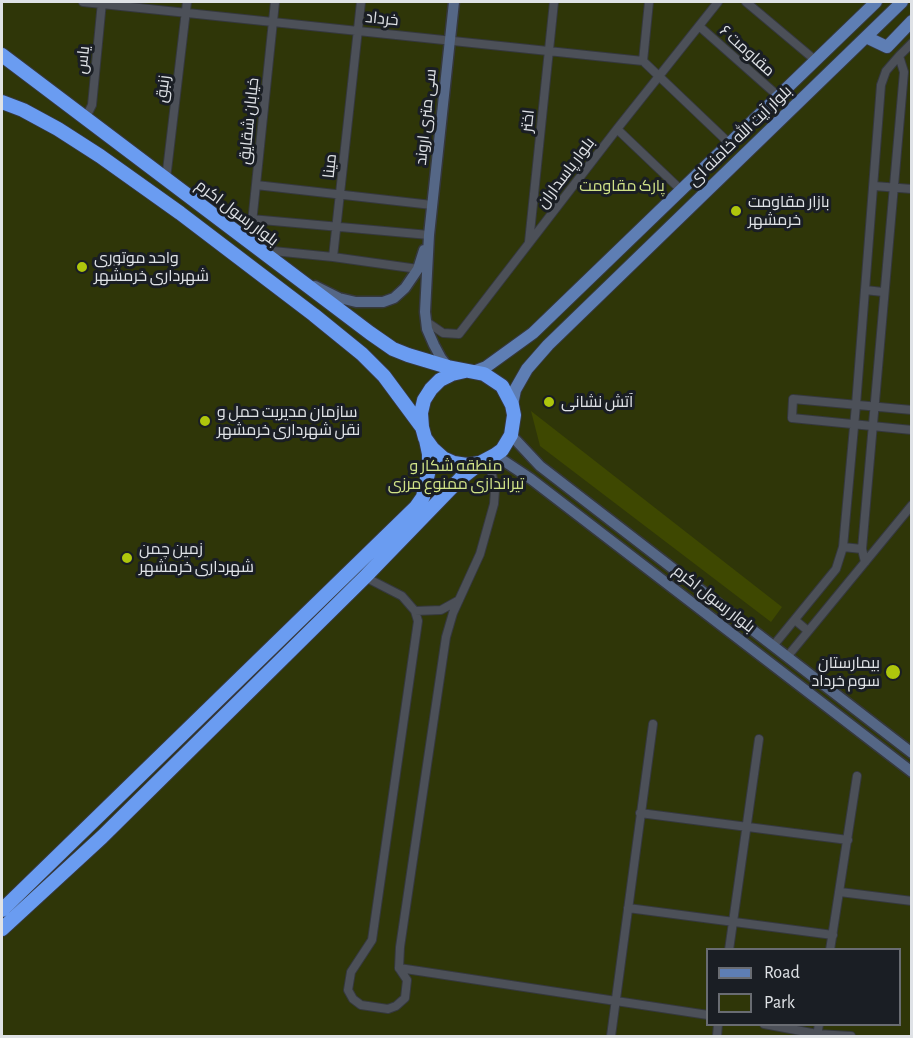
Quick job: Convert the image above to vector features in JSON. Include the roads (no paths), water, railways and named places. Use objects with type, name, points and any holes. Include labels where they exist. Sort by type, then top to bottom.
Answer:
[{"type":"highway","name":"بلوار رسول اکرم","points":[[2,55],[291,275],[393,349],[448,367],[469,371]]},
{"type":"highway","name":"بلوار رسول اکرم","points":[[2,102],[23,110],[58,129],[100,156],[180,213],[314,315],[362,354],[384,376],[423,432]]},
{"type":"highway","points":[[2,910],[416,507],[423,497],[429,469],[429,454],[421,413],[424,400],[431,389],[440,380],[452,374],[469,371],[493,379],[501,386],[512,405],[513,425],[511,435],[502,450],[460,479],[365,577],[102,837],[2,929]]},
{"type":"highway","points":[[423,432],[433,449],[448,460],[467,465],[488,459]]},
{"type":"main road","name":"سی متری اروند","points":[[429,235],[454,2]]},
{"type":"main road","name":"بلوار آیت الله خامنه ای","points":[[512,405],[515,390],[527,369],[548,345],[902,2]]},
{"type":"main road","name":"بلوار آیت الله خامنه ای","points":[[469,371],[486,367],[533,333],[872,3]]},
{"type":"main road","points":[[867,38],[887,47],[912,21]]},
{"type":"main road","points":[[291,275],[339,298],[369,303],[382,302],[394,297],[405,288],[418,269],[429,235]]},
{"type":"main road","points":[[429,235],[426,322],[434,345],[448,367]]},
{"type":"main road","name":"بلوار رسول اکرم","points":[[511,435],[540,466],[912,753]]},
{"type":"main road","name":"بلوار رسول اکرم","points":[[488,459],[531,479],[912,772]]},
{"type":"main road","points":[[794,681],[804,670]]},
{"type":"street","name":"خرداد","points":[[83,2],[643,61]]},
{"type":"street","name":"زنبق","points":[[166,180],[187,2]]},
{"type":"street","name":"خیابان شقایق","points":[[254,246],[251,219],[274,2]]},
{"type":"street","name":"مینا","points":[[333,257],[361,2]]},
{"type":"street","name":"اختر","points":[[529,244],[554,2]]},
{"type":"street","points":[[649,2],[643,61],[729,143]]},
{"type":"street","name":"بلوار پاسداران","points":[[426,322],[443,333],[459,334],[718,2]]},
{"type":"street","points":[[746,2],[815,60]]},
{"type":"street","name":"یاس","points":[[85,119],[92,105],[102,3]]},
{"type":"street","points":[[872,3],[885,18]]},
{"type":"street","name":"مقاومت ۶","points":[[699,26],[777,95]]},
{"type":"street","points":[[773,646],[836,569],[843,548],[881,85],[886,70],[912,43]]},
{"type":"street","points":[[866,561],[862,549],[904,72],[899,56]]},
{"type":"street","points":[[617,129],[680,189]]},
{"type":"street","points":[[256,185],[432,205]]},
{"type":"street","points":[[874,186],[912,189]]},
{"type":"street","points":[[251,219],[429,235]]},
{"type":"street","points":[[254,246],[418,269]]},
{"type":"street","points":[[865,290],[883,292]]},
{"type":"street","points":[[912,410],[793,399],[792,418],[912,430]]},
{"type":"street","points":[[365,577],[402,596],[415,611],[418,621],[372,940],[351,972],[348,990],[352,999],[361,1005],[388,1009],[396,1006],[405,998],[407,980],[399,968],[400,947],[446,637],[459,600],[480,554],[494,504],[495,490],[488,459]]},
{"type":"street","points":[[787,657],[912,505]]},
{"type":"street","points":[[843,548],[862,549]]},
{"type":"street","points":[[415,611],[441,610],[459,600]]},
{"type":"street","points":[[795,620],[808,631]]},
{"type":"street","points":[[611,1036],[653,724]]},
{"type":"street","points":[[729,948],[759,739]]},
{"type":"street","points":[[830,948],[857,776]]},
{"type":"street","points":[[640,813],[848,840]]},
{"type":"street","points":[[840,892],[912,901]]},
{"type":"street","points":[[628,908],[833,935]]},
{"type":"street","points":[[399,968],[616,999],[706,1015]]},
{"type":"street","points":[[774,1026],[817,1035],[851,1036]]},
{"type":"place","name":"بازار مقاومت خرمشهر","points":[[736,211]]},
{"type":"place","name":"واحد موتوری شهرداری خرمشهر","points":[[82,267]]},
{"type":"place","name":"آتش نشانی","points":[[549,402]]},
{"type":"place","name":"سازمان مدیریت حمل و نقل شهرداری خرمشهر","points":[[205,421]]},
{"type":"place","name":"زمین چمن شهرداری خرمشهر","points":[[127,558]]},
{"type":"place","name":"بیمارستان سوم خرداد","points":[[893,672]]},
{"type":"park label","name":"پارک مقاومت","points":[[622,186]]},
{"type":"park label","name":"منطقه شکار و تیراندازی ممنوع مرزی","points":[[456,475]]}]
